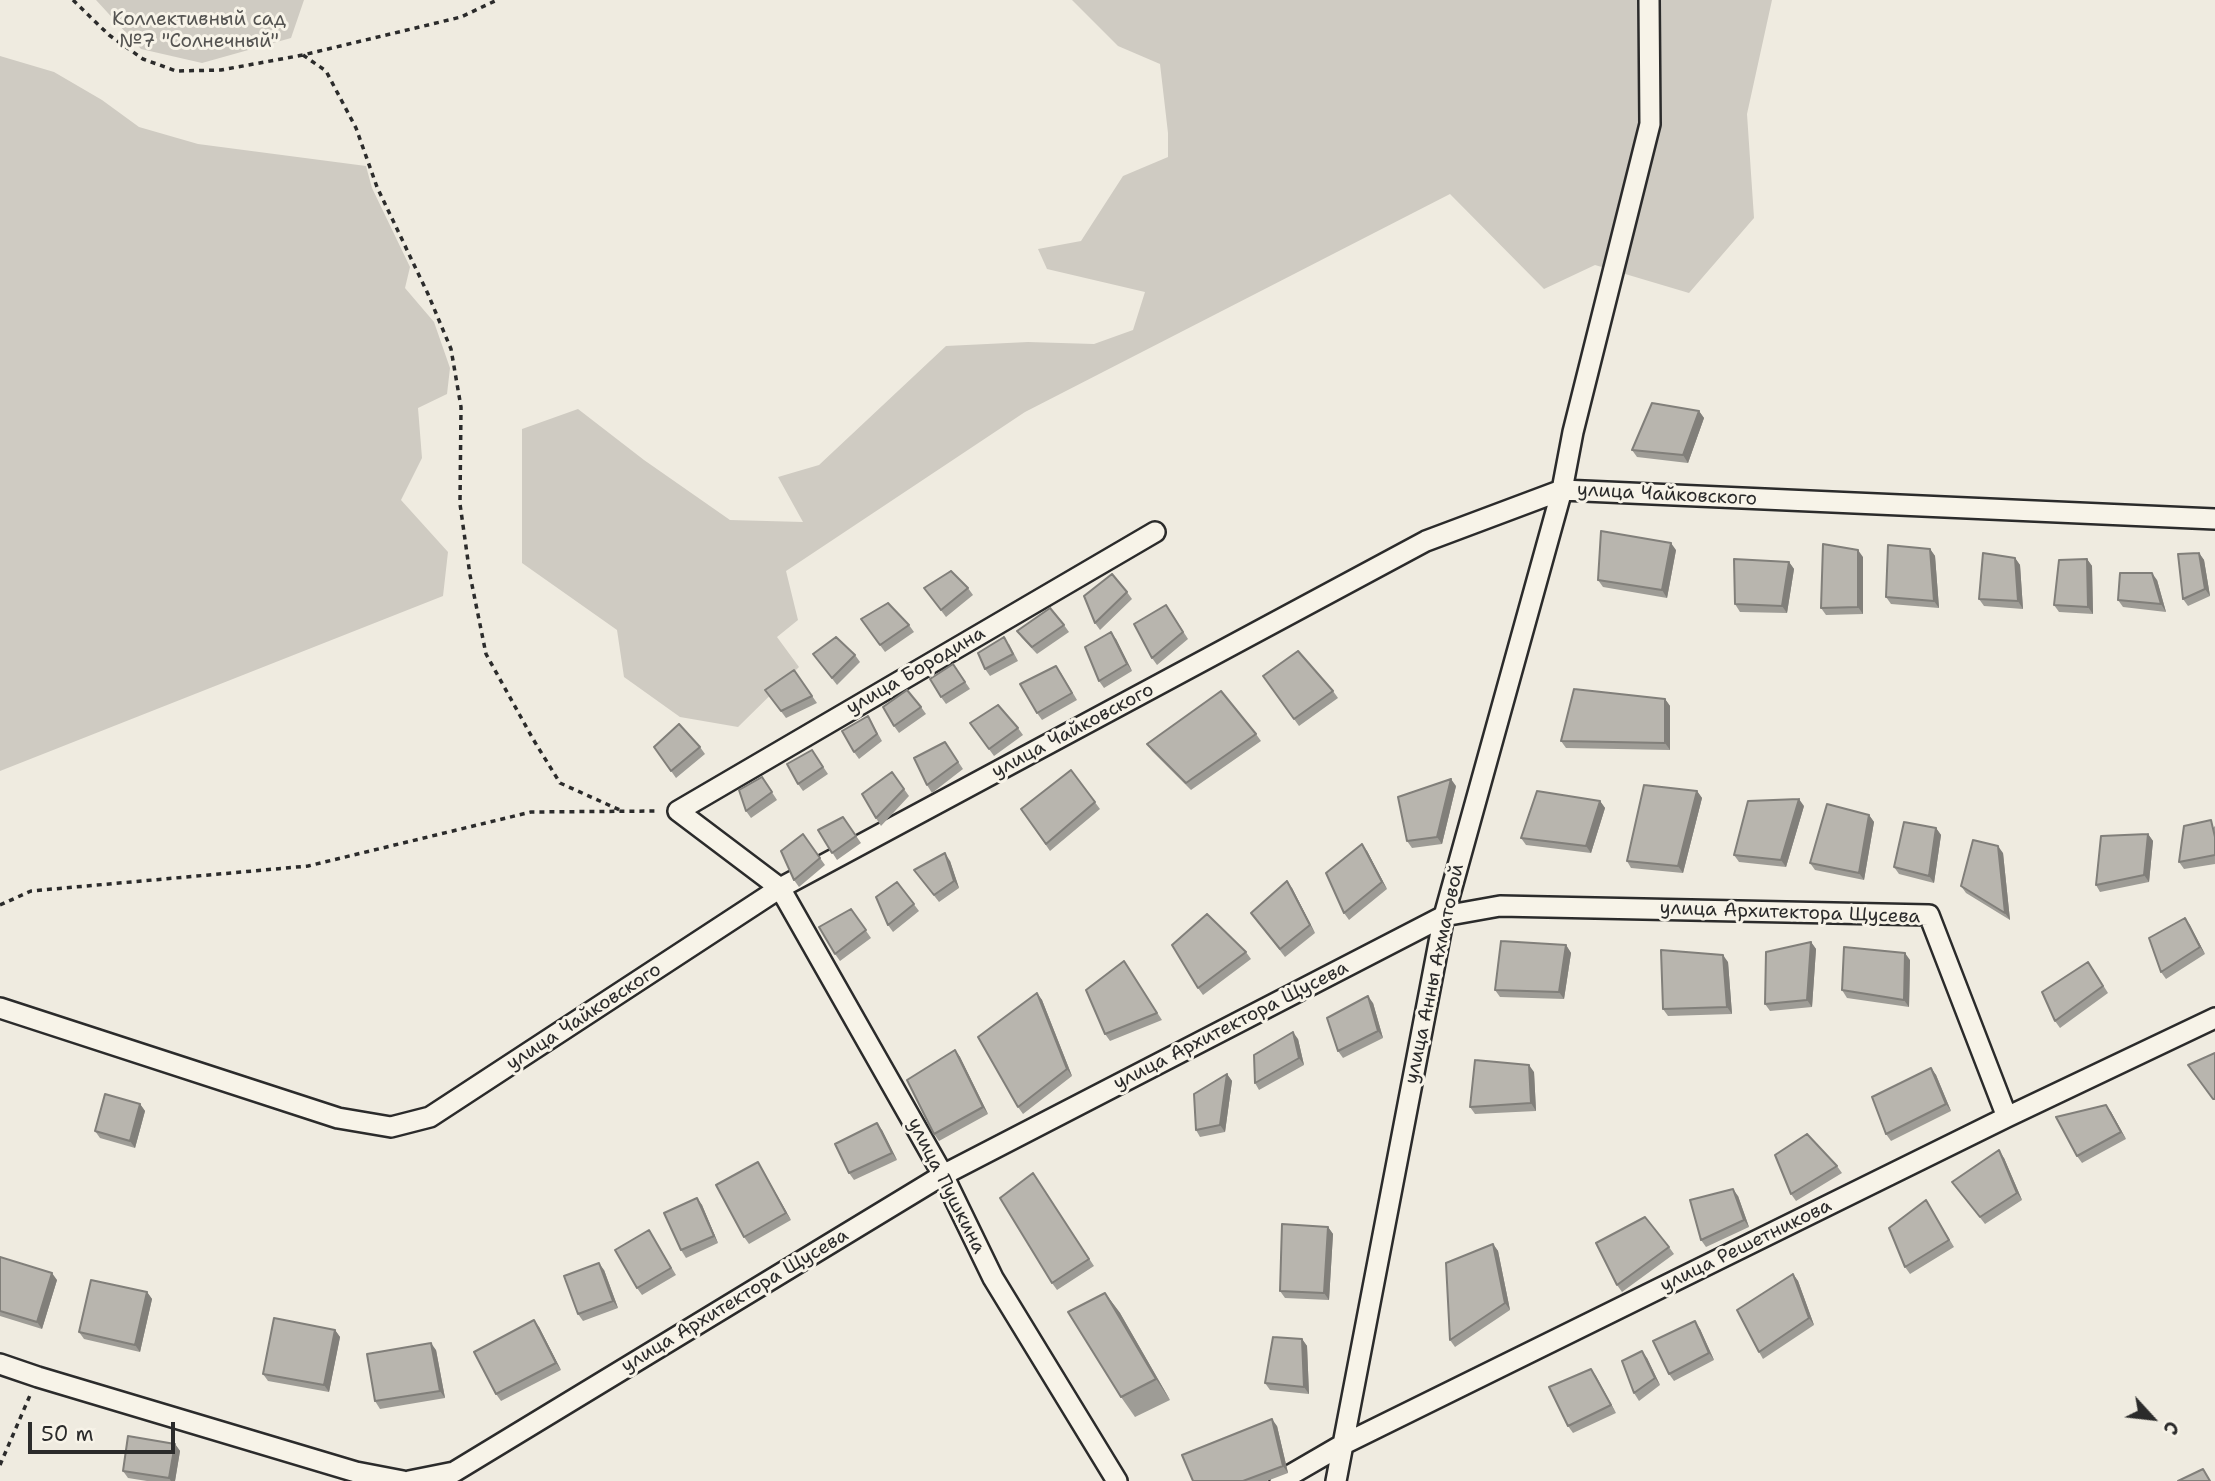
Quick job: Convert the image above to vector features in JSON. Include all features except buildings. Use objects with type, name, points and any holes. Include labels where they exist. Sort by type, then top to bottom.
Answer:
[{"type":"street","name":"улица Анны Ахматовой","points":[[1336,1481],[1444,916],[1562,490],[1573,432],[1650,124],[1649,0]]},
{"type":"street","name":"улица Чайковского","points":[[0,1008],[338,1118],[391,1126],[430,1117],[780,888],[1426,541],[1562,490],[2215,519]]},
{"type":"street","name":"улица Бородина","points":[[678,811],[1155,532]]},
{"type":"street","points":[[678,811],[780,888]]},
{"type":"street","name":"улица Пушкина","points":[[780,888],[943,1175],[993,1278],[1117,1481]]},
{"type":"street","name":"улица Архитектора Щусева","points":[[409,1481],[454,1472],[943,1175],[1444,916],[1500,906],[1929,915],[2007,1117]]},
{"type":"street","name":"улица Решетникова","points":[[1280,1481],[1342,1445],[2007,1117],[2215,1018]]},
{"type":"street","points":[[0,1364],[356,1472],[403,1481]]},
{"type":"path","points":[[73,0],[109,35],[143,58],[176,71],[221,71],[303,55],[461,17],[497,0]]},
{"type":"path","points":[[303,55],[326,71],[356,128],[377,187],[451,349],[461,407],[460,504],[470,575],[486,654],[560,783],[622,811]]},
{"type":"path","points":[[0,905],[31,891],[308,866],[531,812],[678,811]]},
{"type":"path","points":[[0,1465],[38,1377]]},
{"type":"green space","name":"Коллективный сад №7 \"Солнечный\"","points":[[96,0],[304,0],[291,38],[202,63],[141,49]]},
{"type":"green space","points":[[1072,0],[1772,0],[1747,114],[1754,218],[1689,293],[1595,265],[1544,289],[1450,194],[1025,412],[786,571],[798,620],[777,637],[799,667],[738,727],[680,717],[624,677],[617,630],[522,563],[522,429],[578,409],[644,460],[730,520],[803,522],[778,477],[819,465],[946,346],[1028,342],[1094,344],[1133,330],[1145,292],[1047,269],[1038,249],[1081,241],[1123,176],[1168,157],[1160,64],[1118,46]]},
{"type":"green space","points":[[0,56],[54,72],[102,100],[139,127],[198,144],[366,166],[372,188],[410,267],[405,288],[434,322],[450,368],[447,394],[418,408],[422,458],[401,500],[448,552],[443,596],[0,771]]}]
